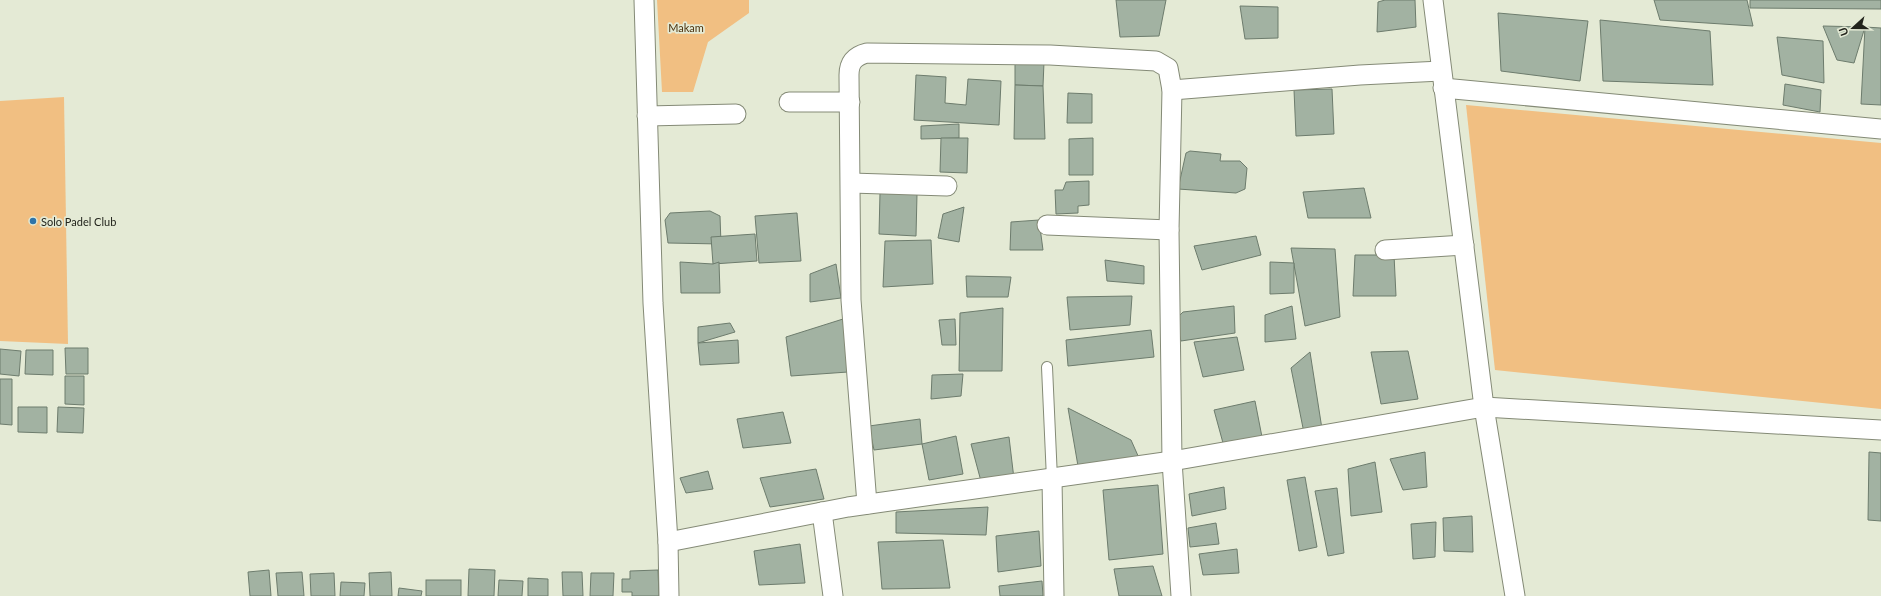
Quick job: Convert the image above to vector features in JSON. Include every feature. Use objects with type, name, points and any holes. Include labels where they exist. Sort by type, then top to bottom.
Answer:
[{"type":"street","points":[[644,0],[653,303],[668,542],[669,596]]},
{"type":"street","points":[[1433,0],[1484,407],[1515,596]]},
{"type":"street","points":[[867,504],[851,300],[850,65],[855,58],[867,53],[1050,55],[1156,61],[1168,68],[1172,90],[1169,230],[1172,461],[1181,596]]},
{"type":"street","points":[[1172,90],[1360,75],[1442,80],[1881,129]]},
{"type":"street","points":[[789,102],[850,102]]},
{"type":"street","points":[[647,116],[736,114]]},
{"type":"street","points":[[850,183],[947,186]]},
{"type":"street","points":[[1047,225],[1169,230]]},
{"type":"street","points":[[1385,250],[1464,245]]},
{"type":"street","points":[[668,542],[867,504],[1172,461],[1484,407],[1881,430]]},
{"type":"street","points":[[1052,479],[1054,596]]},
{"type":"street","points":[[822,512],[833,596]]},
{"type":"lane","points":[[1047,367],[1052,479]]},
{"type":"green space","name":"Makam","points":[[657,0],[749,0],[749,13],[708,42],[693,92],[662,92]]},
{"type":"green space","name":"Solo Padel Club","points":[[64,97],[68,344],[0,341],[0,101]]},
{"type":"green space","points":[[1466,105],[1881,143],[1881,409],[1495,370]]},
{"type":"building","points":[[1116,0],[1166,0],[1159,36],[1120,37]]},
{"type":"building","points":[[1385,0],[1415,0],[1416,27],[1377,32],[1378,2]]},
{"type":"building","points":[[1654,0],[1747,0],[1753,26],[1660,20]]},
{"type":"building","points":[[1750,0],[1881,0],[1881,9],[1750,8]]},
{"type":"building","points":[[1240,6],[1278,7],[1278,38],[1245,39]]},
{"type":"building","points":[[1498,13],[1588,21],[1580,81],[1501,71]]},
{"type":"building","points":[[1600,20],[1710,31],[1713,85],[1603,81]]},
{"type":"building","points":[[1823,26],[1865,27],[1854,63],[1837,60]]},
{"type":"building","points":[[1865,27],[1881,28],[1881,105],[1861,104]]},
{"type":"building","points":[[1777,37],[1823,41],[1824,83],[1782,75]]},
{"type":"building","points":[[1015,61],[1044,62],[1043,86],[1015,85]]},
{"type":"building","points":[[916,75],[946,77],[945,103],[966,105],[968,79],[1001,81],[999,125],[914,120]]},
{"type":"building","points":[[1785,84],[1821,90],[1820,112],[1783,105]]},
{"type":"building","points":[[1015,85],[1043,86],[1045,139],[1014,139]]},
{"type":"building","points":[[1332,89],[1334,134],[1296,136],[1294,90]]},
{"type":"building","points":[[1068,93],[1092,94],[1092,123],[1067,123]]},
{"type":"building","points":[[959,124],[959,138],[921,139],[921,126]]},
{"type":"building","points":[[941,138],[968,138],[967,173],[940,172]]},
{"type":"building","points":[[1093,138],[1093,175],[1069,175],[1069,139]]},
{"type":"building","points":[[1190,151],[1221,154],[1220,161],[1240,161],[1247,168],[1245,189],[1236,193],[1178,189],[1186,153]]},
{"type":"building","points":[[1089,181],[1089,205],[1078,206],[1078,213],[1056,214],[1055,190],[1063,190],[1066,182]]},
{"type":"building","points":[[1364,188],[1371,218],[1308,218],[1303,192]]},
{"type":"building","points":[[880,193],[917,194],[916,236],[879,234]]},
{"type":"building","points":[[964,207],[959,242],[938,238],[943,214]]},
{"type":"building","points":[[710,211],[720,216],[721,244],[668,243],[665,220],[670,213]]},
{"type":"building","points":[[797,213],[801,261],[759,263],[755,216]]},
{"type":"building","points":[[1039,220],[1043,250],[1010,250],[1011,222]]},
{"type":"building","points":[[755,234],[757,261],[713,264],[711,237]]},
{"type":"building","points":[[1256,236],[1261,255],[1202,270],[1194,246]]},
{"type":"building","points":[[931,240],[933,284],[883,287],[885,241]]},
{"type":"building","points":[[1291,248],[1335,249],[1340,317],[1305,326]]},
{"type":"building","points":[[1355,255],[1394,255],[1396,296],[1353,296]]},
{"type":"building","points":[[1105,260],[1144,266],[1144,284],[1107,281]]},
{"type":"building","points":[[680,262],[713,264],[719,262],[720,293],[681,293]]},
{"type":"building","points":[[1270,262],[1294,263],[1294,293],[1270,294]]},
{"type":"building","points":[[836,264],[841,298],[810,302],[810,274]]},
{"type":"building","points":[[966,276],[1011,277],[1008,297],[967,297]]},
{"type":"building","points":[[1132,296],[1130,325],[1070,330],[1067,297]]},
{"type":"building","points":[[1234,306],[1235,333],[1181,341],[1175,320],[1183,312]]},
{"type":"building","points":[[1292,306],[1296,339],[1265,342],[1265,315]]},
{"type":"building","points":[[1003,308],[1002,371],[959,371],[960,313]]},
{"type":"building","points":[[843,319],[848,372],[791,376],[786,337]]},
{"type":"building","points":[[955,319],[956,345],[942,345],[939,320]]},
{"type":"building","points":[[730,323],[735,332],[698,343],[698,327]]},
{"type":"building","points":[[1151,330],[1154,357],[1068,366],[1066,340]]},
{"type":"building","points":[[1237,337],[1244,370],[1203,377],[1194,342]]},
{"type":"building","points":[[738,340],[739,363],[700,365],[698,343]]},
{"type":"building","points":[[65,348],[88,348],[88,374],[66,374]]},
{"type":"building","points":[[0,349],[21,351],[19,376],[0,374]]},
{"type":"building","points":[[26,350],[53,350],[53,375],[25,374]]},
{"type":"building","points":[[1408,351],[1418,399],[1381,404],[1371,352]]},
{"type":"building","points":[[1310,352],[1322,429],[1304,433],[1291,368]]},
{"type":"building","points":[[963,374],[961,396],[931,399],[932,375]]},
{"type":"building","points":[[65,376],[84,376],[84,405],[65,404]]},
{"type":"building","points":[[0,379],[12,379],[12,425],[0,424]]},
{"type":"building","points":[[1255,401],[1262,437],[1223,443],[1214,410]]},
{"type":"building","points":[[18,407],[47,407],[47,433],[18,432]]},
{"type":"building","points":[[58,407],[84,408],[83,433],[57,432]]},
{"type":"building","points":[[1068,408],[1131,440],[1139,458],[1078,466]]},
{"type":"building","points":[[783,412],[791,443],[743,448],[737,419]]},
{"type":"building","points":[[920,419],[922,444],[874,450],[869,426]]},
{"type":"building","points":[[956,436],[963,474],[929,480],[922,444]]},
{"type":"building","points":[[1009,437],[1014,479],[982,485],[971,444]]},
{"type":"building","points":[[1425,452],[1427,487],[1403,490],[1390,459]]},
{"type":"building","points":[[1869,452],[1881,453],[1881,521],[1868,520]]},
{"type":"building","points":[[1375,462],[1382,512],[1351,516],[1348,469]]},
{"type":"building","points":[[816,469],[824,499],[770,507],[760,478]]},
{"type":"building","points":[[708,471],[713,489],[686,493],[680,478]]},
{"type":"building","points":[[1305,477],[1317,547],[1299,551],[1287,480]]},
{"type":"building","points":[[1158,485],[1163,554],[1109,560],[1103,490]]},
{"type":"building","points":[[1224,487],[1226,509],[1192,516],[1189,494]]},
{"type":"building","points":[[1337,488],[1344,553],[1328,556],[1315,491]]},
{"type":"building","points":[[988,507],[986,535],[896,533],[896,512]]},
{"type":"building","points":[[1472,516],[1473,552],[1444,551],[1443,518]]},
{"type":"building","points":[[1436,522],[1435,557],[1413,559],[1411,524]]},
{"type":"building","points":[[1216,523],[1219,544],[1190,547],[1188,528]]},
{"type":"building","points":[[1039,531],[1041,566],[998,572],[996,536]]},
{"type":"building","points":[[943,540],[950,588],[882,589],[878,542]]},
{"type":"building","points":[[800,544],[805,583],[759,585],[754,551]]},
{"type":"building","points":[[1237,549],[1239,573],[1203,575],[1199,554]]},
{"type":"building","points":[[1153,566],[1162,596],[1119,596],[1114,569]]},
{"type":"building","points":[[469,569],[495,570],[494,596],[468,596]]},
{"type":"building","points":[[269,570],[271,596],[250,596],[248,572]]},
{"type":"building","points":[[658,570],[659,596],[632,596],[632,592],[622,592],[622,579],[630,579],[630,571]]},
{"type":"building","points":[[302,572],[304,596],[278,596],[276,573]]},
{"type":"building","points":[[391,572],[392,596],[370,596],[369,573]]},
{"type":"building","points":[[562,572],[582,572],[583,596],[563,596]]},
{"type":"building","points":[[334,573],[335,596],[311,596],[310,574]]},
{"type":"building","points":[[591,573],[614,573],[613,596],[590,596]]},
{"type":"building","points":[[528,578],[548,579],[548,596],[528,596]]},
{"type":"building","points":[[426,580],[461,580],[461,596],[426,596]]},
{"type":"building","points":[[499,580],[523,581],[522,596],[498,596]]},
{"type":"building","points":[[1042,581],[1043,596],[1000,596],[999,586]]},
{"type":"building","points":[[341,582],[365,583],[364,596],[340,596]]},
{"type":"building","points":[[399,588],[422,591],[421,596],[398,596]]},
{"type":"place","name":"Solo Padel Club","points":[[33,221]]}]
